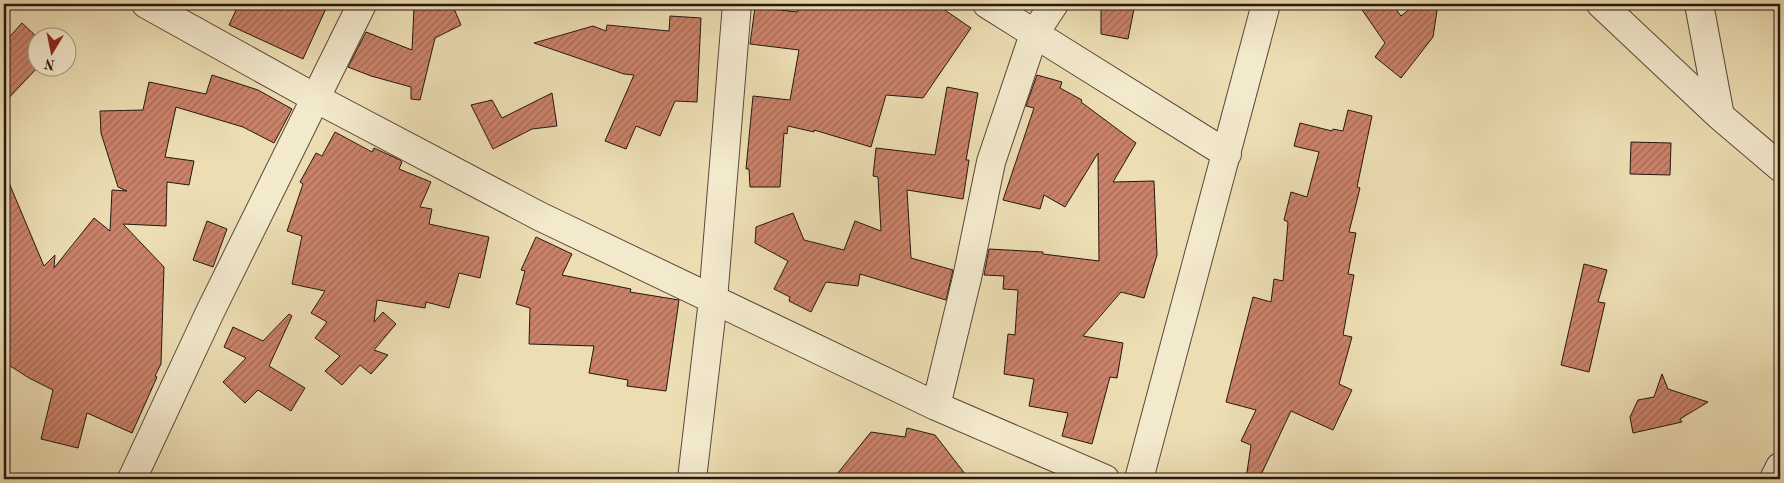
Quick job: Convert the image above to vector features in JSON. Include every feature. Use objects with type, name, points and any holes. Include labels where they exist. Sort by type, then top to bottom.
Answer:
[{"type":"street","points":[[146,4],[316,99],[539,216],[936,406],[1106,479]]},
{"type":"street","points":[[132,479],[210,312],[362,4]]},
{"type":"street","points":[[692,479],[713,300],[737,4]]},
{"type":"street","points":[[987,4],[1227,154]]},
{"type":"street","points":[[936,406],[991,162],[1034,34],[1054,4]]},
{"type":"street","points":[[1139,479],[1266,4]]},
{"type":"street","points":[[1601,4],[1720,116],[1780,167]]},
{"type":"street","points":[[1699,4],[1720,116]]},
{"type":"street","points":[[1774,479],[1780,467]]},
{"type":"building","points":[[239,4],[328,4],[303,59],[229,25]]},
{"type":"building","points":[[442,4],[452,4],[461,25],[435,38],[420,100],[411,99],[411,87],[371,76],[348,67],[366,32],[412,50],[414,7],[433,7]]},
{"type":"building","points":[[800,4],[936,4],[971,28],[923,98],[886,95],[871,147],[814,130],[814,132],[788,126],[787,134],[784,133],[780,187],[750,187],[749,169],[746,169],[753,96],[790,100],[799,50],[750,44],[755,7],[797,12]]},
{"type":"building","points":[[1101,4],[1135,4],[1128,39],[1101,34]]},
{"type":"building","points":[[1358,4],[1392,4],[1401,16],[1416,4],[1438,4],[1433,37],[1401,78],[1375,57],[1385,43]]},
{"type":"building","points":[[670,16],[701,18],[697,102],[675,101],[660,136],[636,126],[626,149],[605,141],[634,75],[624,74],[534,43],[593,26],[606,31],[607,25],[669,31]]},
{"type":"building","points":[[22,23],[28,29],[28,78],[4,103],[4,43]]},
{"type":"building","points":[[212,75],[258,90],[292,109],[274,143],[243,127],[176,107],[165,157],[194,161],[189,185],[167,182],[166,226],[123,224],[164,267],[161,364],[155,376],[157,377],[132,433],[87,413],[78,448],[41,439],[53,390],[4,362],[4,171],[44,266],[55,255],[54,268],[94,218],[110,231],[112,190],[127,191],[118,187],[101,133],[100,111],[143,110],[149,82],[206,94]]},
{"type":"building","points":[[1037,75],[1062,82],[1060,88],[1082,100],[1081,102],[1136,143],[1113,182],[1154,181],[1157,255],[1144,298],[1121,292],[1083,336],[1123,343],[1117,378],[1110,377],[1092,444],[1062,436],[1068,413],[1029,406],[1034,379],[1004,374],[1008,334],[1015,335],[1018,290],[1003,289],[1004,276],[984,275],[989,249],[1043,252],[1043,254],[1099,261],[1098,153],[1065,207],[1044,195],[1040,209],[1003,200],[1034,108],[1026,106]]},
{"type":"building","points":[[947,87],[978,93],[966,160],[969,160],[963,199],[907,190],[911,258],[953,270],[946,300],[860,274],[858,286],[826,282],[811,312],[789,301],[790,297],[774,289],[788,261],[755,243],[756,227],[793,213],[804,240],[844,250],[855,221],[881,231],[878,177],[873,176],[876,148],[935,155]]},
{"type":"building","points":[[552,93],[557,126],[532,129],[493,149],[471,105],[492,100],[502,118]]},
{"type":"building","points":[[1348,110],[1372,116],[1357,187],[1360,188],[1349,232],[1356,233],[1348,274],[1354,275],[1343,335],[1352,337],[1339,384],[1352,390],[1333,430],[1291,411],[1259,479],[1246,479],[1251,445],[1241,441],[1256,410],[1226,402],[1253,297],[1271,302],[1274,279],[1283,281],[1288,222],[1284,220],[1291,192],[1307,197],[1319,152],[1294,146],[1300,123],[1332,131],[1333,129],[1343,131]]},
{"type":"building","points":[[335,132],[372,152],[374,148],[400,160],[402,162],[399,169],[431,182],[420,207],[432,209],[429,224],[489,237],[480,278],[459,273],[449,308],[426,302],[425,308],[377,300],[374,322],[383,312],[396,324],[374,350],[388,355],[371,374],[360,365],[342,385],[325,371],[340,356],[315,338],[327,322],[311,313],[325,291],[292,284],[302,236],[287,231],[303,184],[300,182],[316,153],[322,156]]},
{"type":"building","points":[[1631,142],[1671,143],[1670,175],[1630,174]]},
{"type":"building","points":[[207,221],[227,229],[213,267],[193,260]]},
{"type":"building","points":[[536,237],[572,254],[562,275],[631,289],[630,292],[679,300],[666,391],[627,386],[628,380],[589,373],[594,346],[529,344],[530,308],[516,304],[525,271],[521,270]]},
{"type":"building","points":[[1584,264],[1607,270],[1598,302],[1605,303],[1589,372],[1561,365]]},
{"type":"building","points":[[289,314],[292,316],[269,366],[305,388],[291,411],[258,390],[245,403],[223,382],[246,358],[224,347],[233,327],[263,341]]},
{"type":"building","points":[[1662,374],[1668,389],[1708,402],[1680,419],[1682,422],[1633,433],[1630,417],[1638,400],[1654,397]]},
{"type":"building","points":[[907,428],[935,435],[969,479],[833,479],[871,432],[905,437]]}]
